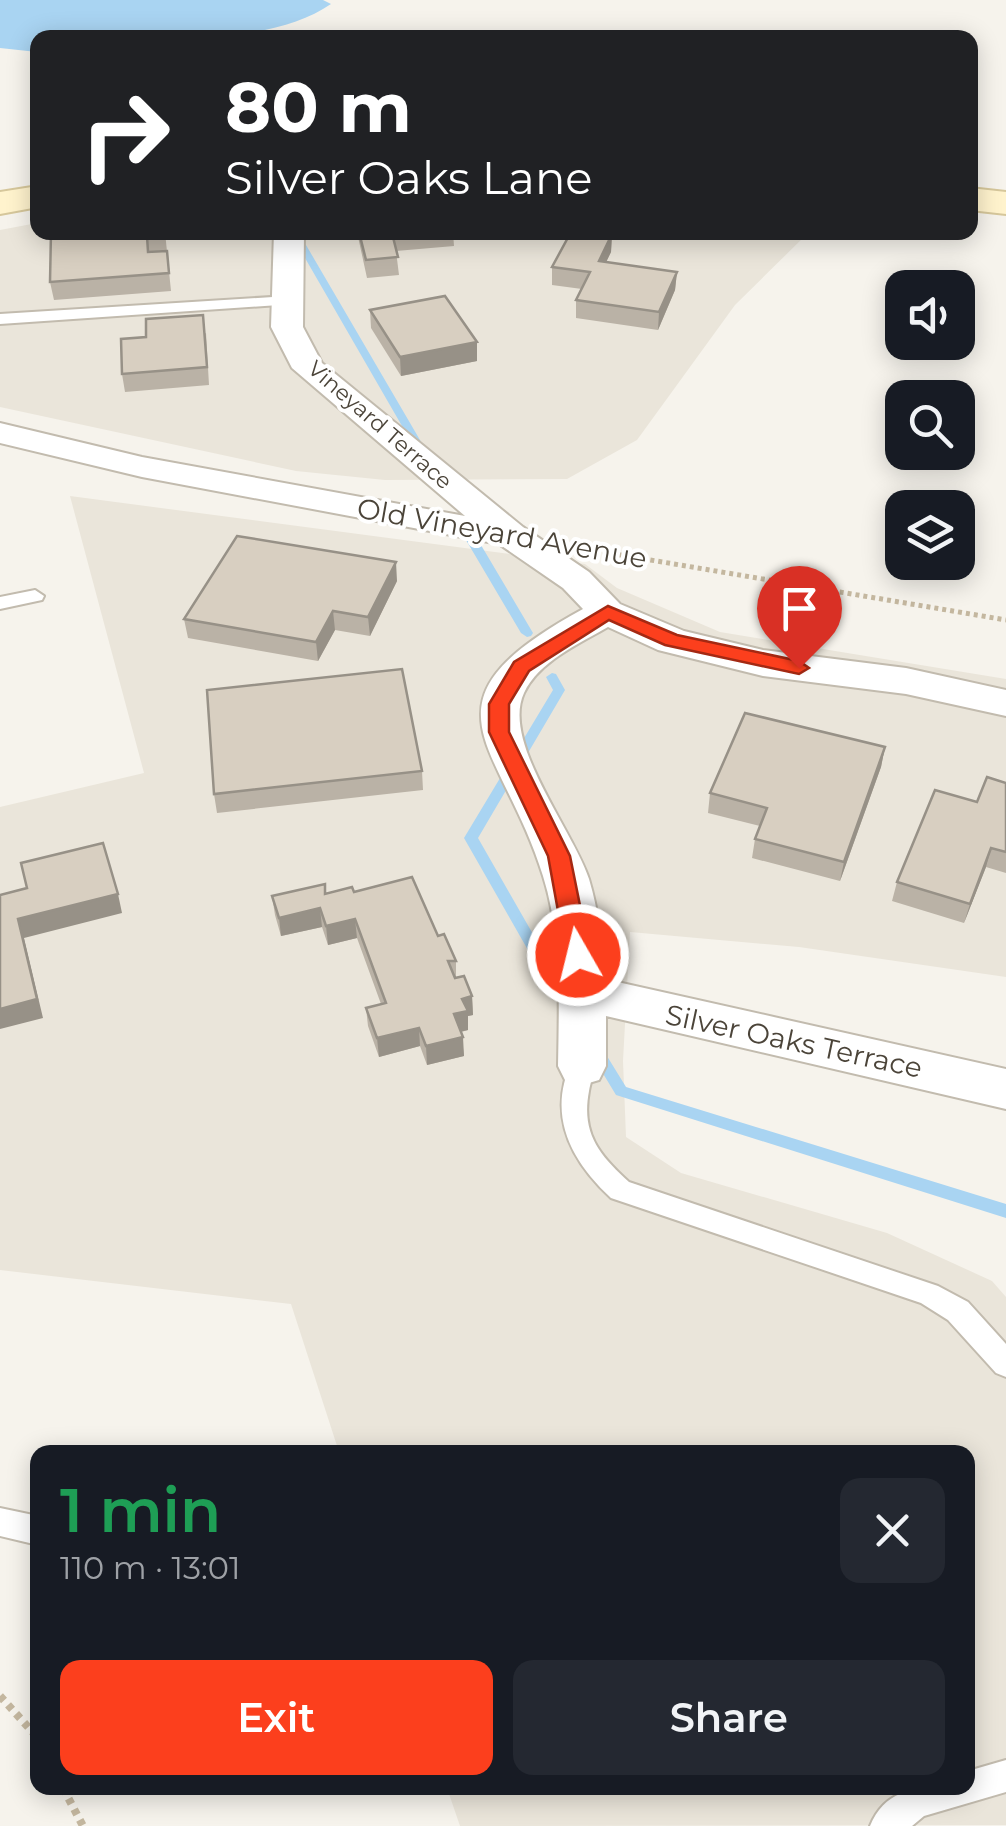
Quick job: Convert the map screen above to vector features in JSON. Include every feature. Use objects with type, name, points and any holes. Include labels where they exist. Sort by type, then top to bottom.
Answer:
[{"type":"street","points":[[0,203],[30,197]]},
{"type":"street","points":[[978,200],[1006,203]]},
{"type":"street","name":"Vineyard Terrace","points":[[289,240],[287,327],[308,368],[510,535],[576,580],[608,612]]},
{"type":"street","name":"Old Vineyard Avenue","points":[[0,433],[142,467],[510,535]]},
{"type":"street","points":[[582,1066],[582,992],[574,917],[559,856],[499,732],[499,704],[522,666],[608,612],[672,640],[763,663],[906,681],[1006,702]]},
{"type":"street","name":"Silver Oaks Terrace","points":[[582,992],[1006,1090]]},
{"type":"lane","points":[[0,319],[288,302]]},
{"type":"lane","points":[[0,603],[34,596]]},
{"type":"lane","points":[[582,1066],[572,1102],[572,1132],[592,1166],[620,1190],[929,1294],[958,1311],[1006,1364]]},
{"type":"lane","points":[[0,1522],[30,1528]]},
{"type":"lane","points":[[975,1785],[1006,1776]]},
{"type":"lane","points":[[886,1826],[915,1802],[939,1795]]},
{"type":"path","name":"Old Vineyard Avenue","points":[[596,550],[1006,620]]},
{"type":"path","points":[[0,1696],[30,1729]]},
{"type":"path","points":[[67,1795],[83,1826]]},
{"type":"shaded area","points":[[30,224],[30,240],[801,240],[735,305],[637,440],[567,479],[385,480],[296,471],[0,407],[0,230]]},
{"type":"shaded area","points":[[70,496],[585,564],[617,588],[720,632],[1006,679],[1006,977],[799,947],[630,932],[623,1061],[626,1137],[681,1173],[887,1233],[992,1281],[1006,1297],[1006,1825],[460,1826],[449,1795],[975,1795],[975,1445],[337,1445],[291,1304],[0,1270],[0,807],[144,773]]},
{"type":"water","points":[[0,0],[323,0],[331,4],[267,30],[30,30],[30,51],[0,48]]},
{"type":"building","points":[[51,240],[147,240],[148,252],[167,251],[169,273],[50,282]]},
{"type":"building","points":[[361,240],[394,240],[398,257],[366,260]]},
{"type":"building","points":[[567,240],[609,240],[599,261],[677,272],[659,312],[576,300],[590,272],[552,267]]},
{"type":"building","points":[[445,296],[477,342],[400,357],[370,310]]},
{"type":"building","points":[[203,315],[207,367],[122,374],[121,339],[146,337],[146,319]]},
{"type":"building","points":[[237,536],[396,562],[368,617],[333,611],[316,642],[184,619]]},
{"type":"building","points":[[402,669],[422,771],[214,794],[207,690]]},
{"type":"building","points":[[745,713],[885,747],[844,862],[755,839],[767,808],[710,793]]},
{"type":"building","points":[[987,777],[1006,783],[1006,852],[991,848],[970,904],[897,882],[935,790],[977,802]]},
{"type":"building","points":[[103,843],[118,894],[18,919],[37,999],[0,1009],[0,895],[27,888],[21,863]]},
{"type":"building","points":[[412,877],[438,936],[444,934],[456,961],[448,961],[455,978],[464,976],[472,996],[462,999],[468,1011],[454,1014],[463,1037],[426,1046],[419,1028],[377,1038],[366,1008],[386,1003],[355,919],[326,926],[320,908],[279,918],[272,896],[325,884],[325,894],[352,887],[354,892]]},
{"type":"waterway","points":[[298,240],[422,452]]},
{"type":"waterway","points":[[472,540],[527,633]]},
{"type":"waterway","points":[[552,677],[559,690],[471,838],[566,1004]]},
{"type":"waterway","points":[[597,1052],[621,1091],[1006,1211]]},
{"type":"route","points":[[578,955],[574,917],[559,856],[499,732],[499,704],[522,666],[608,612],[672,640],[799,668]]}]
